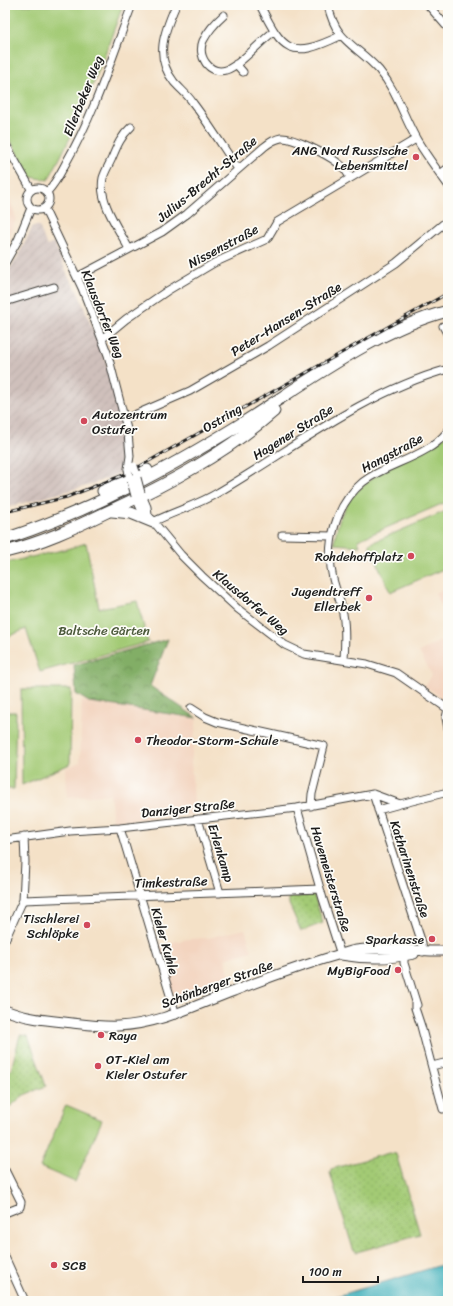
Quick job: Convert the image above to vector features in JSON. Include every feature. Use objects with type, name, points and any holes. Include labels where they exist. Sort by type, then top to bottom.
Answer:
[{"type":"highway","name":"Ostring","points":[[5,546],[51,529],[133,492],[212,449],[340,361],[379,339],[424,318],[448,311]]},
{"type":"highway","name":"Ostring","points":[[5,539],[124,490],[269,410],[384,344],[426,324],[446,322]]},
{"type":"highway","points":[[5,533],[100,493],[235,419],[248,413],[269,410]]},
{"type":"highway","points":[[5,552],[42,540],[109,512],[139,496],[223,450],[255,428],[269,410]]},
{"type":"highway","points":[[109,512],[131,513],[150,518]]},
{"type":"main road","name":"Schönberger Straße","points":[[5,1010],[18,1015],[57,1022],[119,1026],[176,1015],[233,991],[301,967],[342,956],[351,951],[448,951]]},
{"type":"main road","name":"Schönberger Straße","points":[[342,956],[352,958],[404,956],[423,952]]},
{"type":"street","name":"Ellerbeker Weg","points":[[47,192],[54,184],[75,148],[98,94],[132,5]]},
{"type":"street","points":[[176,5],[163,40],[163,58],[165,67],[175,83],[192,101],[238,168]]},
{"type":"street","points":[[260,5],[273,32],[284,45],[297,49],[304,49],[340,36]]},
{"type":"street","points":[[328,5],[331,20],[340,36],[380,72],[399,100],[416,139],[448,185]]},
{"type":"street","points":[[428,5],[448,28]]},
{"type":"street","points":[[224,14],[215,22],[203,41],[201,49],[204,61],[210,68],[221,72],[228,70],[273,32]]},
{"type":"street","points":[[236,64],[243,72]]},
{"type":"street","points":[[129,249],[107,207],[102,189],[103,178],[119,141],[122,135],[131,127]]},
{"type":"street","name":"Julius-Brecht-Straße","points":[[77,277],[162,232],[187,214],[238,168],[270,142],[286,138],[338,162],[343,166],[350,177]]},
{"type":"street","name":"Nissenstraße","points":[[103,338],[167,291],[214,263],[266,238],[277,222],[350,177],[416,139]]},
{"type":"street","points":[[5,143],[31,189]]},
{"type":"street","points":[[440,174],[448,168]]},
{"type":"street","points":[[40,187],[47,192],[49,201],[44,208],[38,210],[31,208],[26,200],[27,194],[31,189],[40,187]]},
{"type":"street","points":[[5,263],[18,240],[31,208]]},
{"type":"street","name":"Klausdorfer Weg","points":[[44,208],[77,277],[103,338],[125,419],[133,474],[141,509],[198,572],[238,610],[290,648],[304,654],[344,659],[396,673],[448,709]]},
{"type":"street","name":"Peter-Hansen-Straße","points":[[125,419],[190,390],[268,346],[396,263],[448,220]]},
{"type":"street","points":[[5,302],[54,288]]},
{"type":"street","points":[[446,322],[448,335]]},
{"type":"street","name":"Hagener Straße","points":[[150,518],[204,500],[219,492],[346,412],[376,396],[412,381],[448,369]]},
{"type":"street","name":"Hangstraße","points":[[344,659],[346,633],[343,612],[333,578],[330,553],[332,536],[341,510],[348,498],[362,483],[379,471],[428,449],[448,431]]},
{"type":"street","points":[[282,535],[332,536]]},
{"type":"street","points":[[191,708],[205,717],[217,722],[324,746],[312,794],[311,806]]},
{"type":"street","points":[[448,709],[446,718],[448,728]]},
{"type":"street","points":[[378,810],[448,792]]},
{"type":"street","points":[[373,794],[400,804]]},
{"type":"street","name":"Danziger Straße","points":[[5,840],[70,831],[120,828],[298,808],[373,794]]},
{"type":"street","name":"Katharinenstraße","points":[[373,794],[422,943],[423,952]]},
{"type":"street","name":"Havemeisterstraße","points":[[298,808],[320,889],[342,956]]},
{"type":"street","name":"Erlenkamp","points":[[198,819],[220,893]]},
{"type":"street","name":"Kieler Kuhle","points":[[120,828],[176,1015]]},
{"type":"street","points":[[5,940],[23,900],[25,862],[24,837]]},
{"type":"street","name":"Timkestraße","points":[[23,900],[320,889]]},
{"type":"street","points":[[404,956],[404,963],[415,1008],[443,1109]]},
{"type":"street","points":[[432,1066],[448,1062]]},
{"type":"street","points":[[5,1170],[20,1198],[21,1204],[16,1209],[5,1213]]},
{"type":"street","points":[[5,1257],[25,1301]]},
{"type":"shaded area","points":[[9,195],[16,219],[5,246],[5,196]]},
{"type":"shaded area","points":[[33,226],[39,226],[47,246],[54,243],[68,276],[77,290],[105,359],[121,415],[123,449],[120,473],[90,485],[5,508],[5,275],[17,258]]},
{"type":"shaded area","points":[[448,587],[448,620],[435,593]]},
{"type":"shaded area","points":[[448,637],[448,702],[425,686],[432,675],[419,652]]},
{"type":"shaded area","name":"Theodor-Storm-Schule","points":[[82,701],[197,718],[191,763],[195,814],[113,822],[110,794],[67,798],[66,768],[80,762]]},
{"type":"shaded area","points":[[245,929],[252,951],[225,959],[232,982],[175,1000],[158,945],[189,939],[208,938]]},
{"type":"green space","points":[[5,5],[123,5],[80,116],[60,159],[48,180],[31,177],[5,132]]},
{"type":"green space","points":[[448,435],[448,500],[358,540],[360,546],[334,544],[342,514],[355,493],[366,483],[393,465]]},
{"type":"green space","name":"Rohdehoffplatz","points":[[446,511],[448,517],[448,567],[390,592],[369,544]]},
{"type":"green space","name":"Baltsche Gärten","points":[[86,543],[99,608],[137,601],[148,642],[40,672],[26,629],[5,638],[5,563],[67,549]]},
{"type":"green space","points":[[168,639],[150,686],[197,718],[89,702],[76,694],[74,665]]},
{"type":"green space","points":[[21,689],[71,689],[70,764],[22,785]]},
{"type":"green space","points":[[5,712],[16,712],[14,789],[5,789]]},
{"type":"green space","points":[[314,895],[323,923],[301,931],[289,904],[289,897]]},
{"type":"green space","points":[[20,1035],[28,1036],[46,1086],[24,1095],[5,1111],[5,1073],[11,1070]]},
{"type":"green space","points":[[66,1105],[102,1120],[75,1182],[40,1167]]},
{"type":"green space","points":[[389,1153],[396,1154],[420,1234],[357,1252],[353,1249],[330,1173],[331,1169]]},
{"type":"water","points":[[448,1263],[448,1301],[320,1301]]},
{"type":"railway","points":[[5,512],[67,497],[126,474],[448,293]]},
{"type":"place","name":"ANG Nord Russische Lebensmittel","points":[[416,157]]},
{"type":"place","name":"Autozentrum Ostufer","points":[[84,421]]},
{"type":"place","name":"Rohdehoffplatz","points":[[411,556]]},
{"type":"place","name":"Jugendtreff Ellerbek","points":[[369,598]]},
{"type":"place","name":"Theodor-Storm-Schule","points":[[138,740]]},
{"type":"place","name":"Tischlerei Schlöpke","points":[[87,925]]},
{"type":"place","name":"Sparkasse","points":[[432,939]]},
{"type":"place","name":"MyBigFood","points":[[398,970]]},
{"type":"place","name":"Raya","points":[[101,1035]]},
{"type":"place","name":"OT-Kiel am Kieler Ostufer","points":[[98,1066]]},
{"type":"place","name":"SCB","points":[[54,1265]]}]
